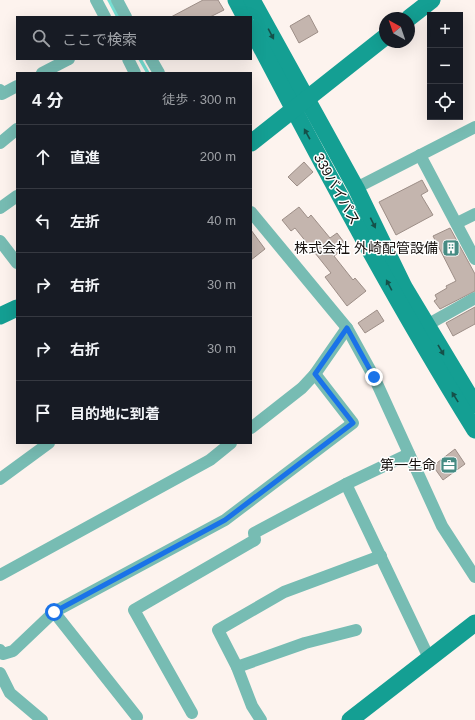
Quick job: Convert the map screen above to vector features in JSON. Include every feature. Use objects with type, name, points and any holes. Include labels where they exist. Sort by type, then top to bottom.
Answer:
[{"type":"street","points":[[96,0],[104,16]]},
{"type":"street","points":[[117,0],[125,16]]},
{"type":"street","points":[[236,0],[244,16]]},
{"type":"street","points":[[252,0],[300,104],[356,188],[404,287],[475,405]]},
{"type":"street","points":[[415,13],[432,0]]},
{"type":"street","name":"339バイパス","points":[[252,30],[300,104],[394,293],[436,367],[475,430]]},
{"type":"street","points":[[252,142],[379,42]]},
{"type":"street","points":[[44,72],[67,60]]},
{"type":"street","points":[[128,60],[134,72]]},
{"type":"street","points":[[152,60],[158,72]]},
{"type":"street","points":[[0,90],[2,94],[16,87]]},
{"type":"street","points":[[356,188],[475,127]]},
{"type":"street","points":[[0,143],[16,130]]},
{"type":"street","points":[[420,155],[475,258]]},
{"type":"street","points":[[0,208],[16,197]]},
{"type":"street","points":[[252,213],[347,328],[374,377],[442,526],[475,577]]},
{"type":"street","points":[[457,223],[475,214]]},
{"type":"street","points":[[0,241],[16,262]]},
{"type":"street","points":[[427,325],[475,298]]},
{"type":"street","points":[[0,316],[16,308]]},
{"type":"street","points":[[252,427],[302,388],[315,374],[347,328]]},
{"type":"street","points":[[0,667],[2,652],[13,651],[54,612],[225,520],[353,423],[315,374]]},
{"type":"street","points":[[1,476],[48,444]]},
{"type":"street","points":[[0,574],[210,460],[230,444]]},
{"type":"street","points":[[192,713],[134,610],[255,540],[254,533],[346,484],[409,454]]},
{"type":"street","points":[[346,484],[429,658]]},
{"type":"street","points":[[261,720],[252,706],[237,667],[218,630],[284,592],[380,556]]},
{"type":"street","points":[[54,612],[137,717]]},
{"type":"street","points":[[359,717],[429,658],[475,623]]},
{"type":"street","points":[[237,667],[305,643],[356,630]]},
{"type":"street","points":[[0,673],[10,693],[42,720]]},
{"type":"building","points":[[203,0],[218,0],[224,10],[212,16],[173,16]]},
{"type":"building","points":[[309,15],[318,32],[299,43],[290,26]]},
{"type":"building","points":[[304,162],[313,172],[297,186],[288,177]]},
{"type":"building","points":[[422,180],[428,191],[421,195],[433,215],[396,235],[379,202]]},
{"type":"building","points":[[299,207],[308,218],[311,215],[330,238],[337,233],[347,246],[334,256],[353,280],[355,278],[366,291],[347,306],[325,277],[331,273],[295,228],[291,231],[282,220]]},
{"type":"building","points":[[450,228],[475,274],[475,291],[440,309],[434,301],[437,299],[435,295],[447,288],[446,286],[456,281],[433,236]]},
{"type":"building","points":[[252,231],[265,249],[252,259]]},
{"type":"building","points":[[475,307],[475,324],[453,336],[446,323]]},
{"type":"building","points":[[377,310],[384,321],[365,333],[358,323]]},
{"type":"building","name":"第一生命","points":[[455,449],[465,464],[443,480],[433,466]]},
{"type":"waterway","points":[[109,0],[117,16]]},
{"type":"waterway","points":[[141,60],[147,72]]},
{"type":"place","name":"株式会社 外崎配管設備","points":[[451,248]]},
{"type":"place","name":"第一生命","points":[[449,465]]},
{"type":"route","points":[[54,612],[225,520],[353,423],[315,374],[347,328],[374,377]]}]
